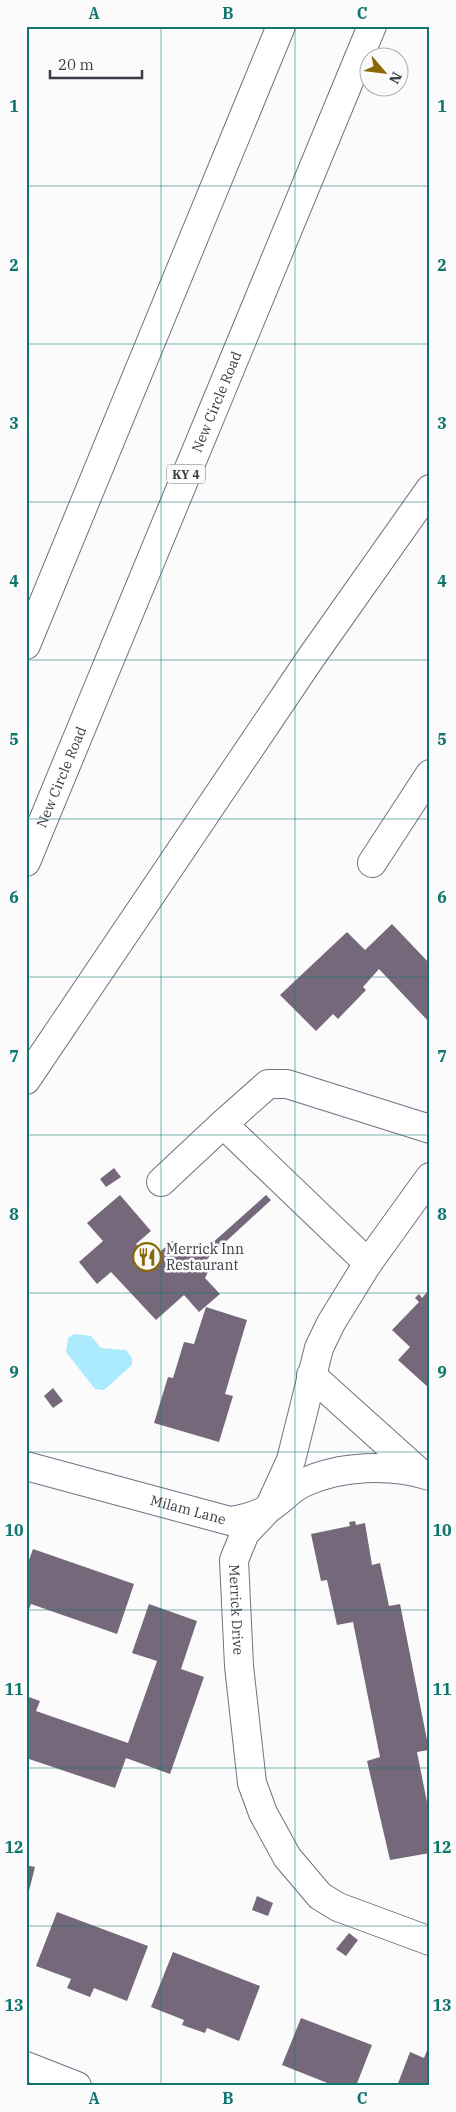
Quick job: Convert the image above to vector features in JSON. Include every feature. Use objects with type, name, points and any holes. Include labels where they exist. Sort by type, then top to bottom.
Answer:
[{"type":"main road","points":[[26,644],[281,26]]},
{"type":"main road","name":"New Circle Road","points":[[26,862],[372,26]]},
{"type":"main road","points":[[26,1080],[310,659],[430,489]]},
{"type":"main road","points":[[372,863],[430,774]]},
{"type":"main road","points":[[161,1182],[268,1084],[287,1084],[430,1129]]},
{"type":"main road","points":[[223,1124],[368,1263]]},
{"type":"main road","name":"Merrick Drive","points":[[427,1186],[368,1263],[319,1348],[291,1460],[269,1508],[245,1533],[234,1560],[238,1666],[252,1783],[262,1813],[287,1857],[320,1896],[338,1907],[430,1941]]},
{"type":"main road","points":[[311,1375],[425,1475]]},
{"type":"main road","name":"Milam Lane","points":[[26,1466],[230,1521],[249,1518],[269,1508],[302,1483],[336,1473],[387,1468],[425,1475]]},
{"type":"main road","points":[[26,2066],[77,2086]]},
{"type":"water","points":[[74,1334],[91,1336],[101,1348],[126,1350],[132,1358],[132,1365],[104,1390],[95,1389],[66,1352],[68,1338]]},
{"type":"building","points":[[392,924],[430,964],[430,1023],[379,969],[363,987],[366,990],[338,1019],[333,1014],[316,1031],[280,995],[347,932],[365,950]]},
{"type":"building","points":[[114,1168],[121,1177],[106,1187],[100,1179]]},
{"type":"building","name":"Merrick Inn Restaurant","points":[[120,1195],[151,1231],[136,1244],[146,1255],[155,1247],[160,1252],[172,1241],[184,1254],[193,1252],[200,1254],[266,1195],[271,1200],[207,1259],[209,1270],[205,1278],[220,1294],[199,1312],[184,1295],[156,1320],[111,1272],[97,1284],[79,1262],[103,1241],[87,1223]]},
{"type":"building","points":[[428,1291],[430,1293],[430,1326],[428,1328],[430,1330],[430,1389],[398,1360],[410,1347],[392,1330],[419,1302],[415,1298],[419,1294],[422,1298]]},
{"type":"building","points":[[206,1307],[247,1320],[225,1394],[233,1396],[219,1442],[154,1423],[168,1377],[173,1378],[184,1342],[194,1344]]},
{"type":"building","points":[[53,1388],[63,1401],[53,1408],[44,1396]]},
{"type":"building","points":[[355,1521],[356,1525],[365,1523],[372,1565],[380,1563],[389,1606],[400,1604],[429,1750],[417,1752],[430,1817],[430,1853],[390,1860],[367,1761],[380,1757],[353,1622],[337,1625],[327,1580],[321,1581],[311,1534],[350,1526],[349,1522]]},
{"type":"building","points":[[33,1549],[134,1584],[117,1634],[31,1604],[26,1617],[26,1568]]},
{"type":"building","points":[[149,1604],[197,1621],[181,1669],[204,1677],[170,1774],[126,1758],[115,1788],[26,1758],[26,1696],[40,1701],[36,1711],[128,1743],[157,1661],[132,1653]]},
{"type":"building","points":[[26,1865],[35,1867],[27,1899],[26,1899]]},
{"type":"building","points":[[257,1896],[273,1903],[268,1916],[252,1910]]},
{"type":"building","points":[[57,1912],[148,1946],[127,2001],[94,1988],[90,1997],[67,1988],[71,1979],[36,1966]]},
{"type":"building","points":[[349,1933],[358,1940],[346,1956],[336,1949]]},
{"type":"building","points":[[173,1952],[260,1986],[239,2041],[207,2028],[205,2033],[182,2025],[184,2020],[151,2007]]},
{"type":"building","points":[[301,2018],[372,2045],[356,2086],[335,2086],[282,2065]]},
{"type":"building","points":[[430,2043],[430,2086],[397,2086],[410,2052],[424,2058]]},
{"type":"place","name":"Merrick Inn Restaurant","points":[[147,1257]]}]
